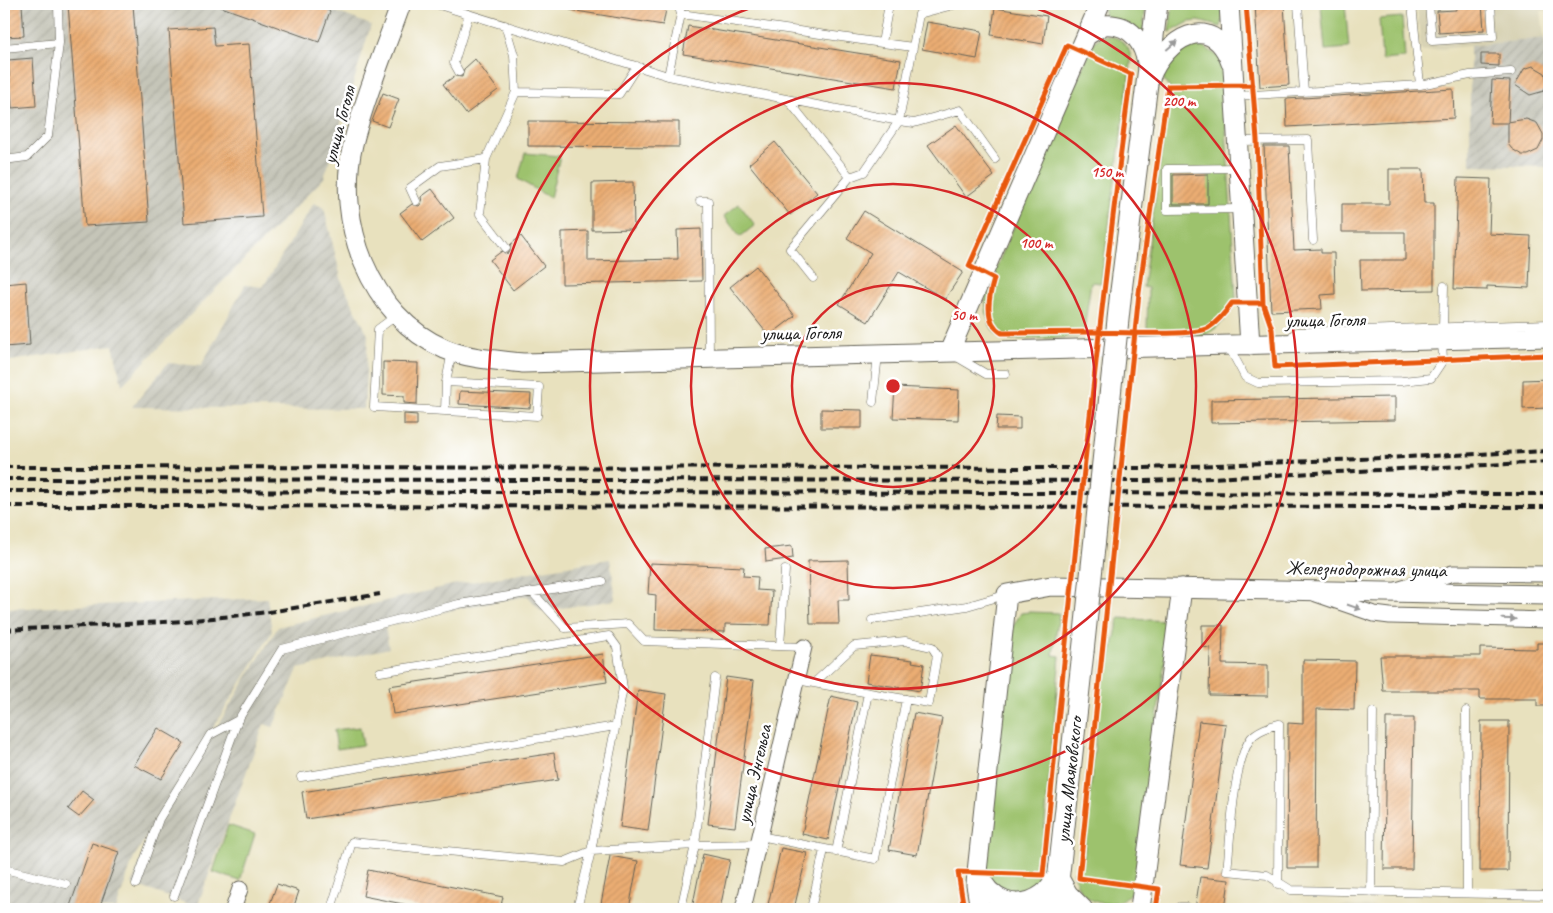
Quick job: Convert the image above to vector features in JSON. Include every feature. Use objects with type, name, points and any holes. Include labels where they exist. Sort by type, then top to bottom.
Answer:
[{"type":"main road","name":"улица Маяковского","points":[[1055,909],[1120,291],[1148,86],[1157,4]]},
{"type":"street","name":"улица Гоголя","points":[[400,4],[353,144],[348,197],[352,225],[367,272],[397,315],[427,339],[452,351],[481,358],[523,363],[1291,344],[1443,334],[1549,337]]},
{"type":"street","points":[[949,352],[1100,4]]},
{"type":"street","points":[[1230,4],[1250,345]]},
{"type":"street","points":[[1086,36],[1098,27],[1110,25],[1133,34],[1139,40],[1145,54],[1148,86]]},
{"type":"street","points":[[1148,86],[1158,60],[1179,39],[1189,34],[1210,36],[1222,45],[1229,56],[1233,74]]},
{"type":"street","points":[[1391,593],[1453,573],[1549,574]]},
{"type":"street","name":"Железнодорожная улица","points":[[1007,594],[1051,586],[1549,595]]},
{"type":"street","points":[[1140,909],[1182,588]]},
{"type":"street","points":[[1308,591],[1374,614],[1390,616],[1549,620]]},
{"type":"street","points":[[980,909],[976,885],[977,872],[1007,594]]},
{"type":"street","name":"улица Энгельса","points":[[743,909],[804,647]]},
{"type":"street","points":[[977,872],[990,894],[1000,901],[1011,904],[1022,904],[1034,900],[1043,894],[1058,876],[1068,894],[1083,909]]},
{"type":"street","points":[[1125,909],[1136,899],[1143,886]]},
{"type":"street","points":[[233,909],[240,889]]},
{"type":"lane","points":[[4,160],[28,157],[48,136],[59,43],[58,4]]},
{"type":"lane","points":[[436,4],[668,76],[914,123],[960,110],[995,159]]},
{"type":"lane","points":[[668,76],[681,14],[678,4]]},
{"type":"lane","points":[[882,43],[889,4]]},
{"type":"lane","points":[[813,278],[790,249],[850,177],[864,172],[899,121],[919,14],[957,4]]},
{"type":"lane","points":[[1298,4],[1304,92]]},
{"type":"lane","points":[[1412,4],[1420,85]]},
{"type":"lane","points":[[1429,4],[1432,41],[1493,37],[1490,4]]},
{"type":"lane","points":[[459,72],[454,63],[469,14]]},
{"type":"lane","points":[[681,14],[913,48]]},
{"type":"lane","points":[[505,25],[514,55],[516,92],[486,159],[480,214],[506,248]]},
{"type":"lane","points":[[4,48],[59,43]]},
{"type":"lane","points":[[516,92],[619,94],[637,66]]},
{"type":"lane","points":[[1235,96],[1420,85],[1470,75],[1511,72]]},
{"type":"lane","points":[[788,100],[850,177]]},
{"type":"lane","points":[[1238,141],[1308,140],[1313,240]]},
{"type":"lane","points":[[416,201],[410,188],[440,166],[486,159]]},
{"type":"lane","points":[[1240,168],[1167,169],[1168,210],[1243,209]]},
{"type":"lane","points":[[700,201],[708,201],[709,358]]},
{"type":"lane","points":[[1228,345],[1245,377],[1258,384],[1402,381],[1431,378],[1444,360],[1444,286]]},
{"type":"lane","points":[[397,315],[378,329],[374,408],[537,416],[538,387],[446,382]]},
{"type":"lane","points":[[1443,334],[1549,324]]},
{"type":"lane","points":[[445,411],[446,382],[452,351]]},
{"type":"lane","points":[[949,352],[986,374],[1006,374]]},
{"type":"lane","points":[[873,402],[878,354]]},
{"type":"lane","points":[[780,646],[785,570]]},
{"type":"lane","points":[[174,896],[238,720],[282,649],[459,604],[602,581]]},
{"type":"lane","points":[[532,592],[565,628],[628,624],[644,642],[804,647]]},
{"type":"lane","points":[[872,620],[967,606],[1007,594]]},
{"type":"lane","points":[[380,672],[609,636],[617,647],[622,688],[591,851],[577,909]]},
{"type":"lane","points":[[797,680],[906,700],[929,703],[937,654],[932,647],[905,641],[854,646],[814,683]]},
{"type":"lane","points":[[681,909],[695,845],[715,678]]},
{"type":"lane","points":[[836,852],[868,693]]},
{"type":"lane","points":[[331,909],[352,842],[564,862],[591,851],[759,840],[875,859],[906,700]]},
{"type":"lane","points":[[1466,711],[1467,894]]},
{"type":"lane","points":[[1371,892],[1372,712]]},
{"type":"lane","points":[[136,884],[159,819],[210,735],[238,720]]},
{"type":"lane","points":[[1278,884],[1278,724],[1268,727],[1252,737],[1239,765],[1227,871],[1267,875],[1278,884],[1291,890],[1549,895]]},
{"type":"lane","points":[[301,777],[616,726]]},
{"type":"lane","points":[[811,909],[824,850]]},
{"type":"lane","points":[[4,869],[66,884]]},
{"type":"shaded area","points":[[4,4],[315,4],[371,25],[324,178],[122,385],[113,345],[4,362]]},
{"type":"shaded area","points":[[1417,4],[1549,4],[1549,10],[1541,11],[1544,38],[1421,51]]},
{"type":"shaded area","points":[[1544,38],[1549,73],[1549,167],[1470,165],[1470,46]]},
{"type":"shaded area","points":[[314,203],[324,208],[342,282],[368,335],[364,409],[132,407],[168,363],[201,366],[245,285],[263,287]]},
{"type":"shaded area","points":[[610,559],[616,600],[541,611],[528,596],[461,608],[385,627],[389,648],[298,669],[273,727],[264,724],[197,907],[132,884],[149,837],[278,627],[452,585]]},
{"type":"shaded area","points":[[267,598],[272,632],[134,857],[116,909],[4,909],[4,609]]},
{"type":"shaded area","points":[[1287,905],[1508,909],[1288,909]]},
{"type":"green space","points":[[1103,4],[1146,4],[1143,33],[1105,21]]},
{"type":"green space","points":[[1173,4],[1226,4],[1221,27],[1199,21],[1189,22],[1171,32],[1169,31]]},
{"type":"green space","points":[[1345,4],[1349,48],[1325,50],[1321,5]]},
{"type":"green space","points":[[1402,17],[1405,58],[1382,60],[1379,19]]},
{"type":"green space","points":[[1103,36],[1115,37],[1124,43],[1129,51],[1131,63],[1101,283],[1091,282],[1083,337],[1005,340],[990,325],[986,310],[987,289],[1094,41]]},
{"type":"green space","points":[[1194,45],[1203,46],[1222,59],[1236,298],[1227,317],[1205,335],[1198,338],[1150,339],[1151,329],[1147,328],[1148,288],[1143,287],[1170,89],[1162,77],[1178,53]]},
{"type":"green space","points":[[525,153],[560,156],[550,198],[518,179]]},
{"type":"green space","points":[[739,204],[755,225],[740,237],[724,216]]},
{"type":"green space","points":[[1021,613],[1059,613],[1053,655],[1060,656],[1041,867],[1048,868],[1040,887],[1012,898],[988,880],[986,866],[1013,626]]},
{"type":"green space","points":[[1119,618],[1165,621],[1169,630],[1134,889],[1127,897],[1108,903],[1090,899],[1082,892],[1074,871],[1083,864],[1103,660],[1110,661]]},
{"type":"green space","points":[[360,727],[363,745],[337,749],[334,730]]},
{"type":"green space","points":[[228,825],[255,834],[240,881],[213,872]]},
{"type":"building","points":[[4,4],[22,4],[24,36],[4,37]]},
{"type":"building","points":[[68,4],[133,4],[149,222],[85,226]]},
{"type":"building","points":[[213,4],[309,4],[330,11],[319,42]]},
{"type":"building","points":[[571,4],[667,4],[663,25],[570,10]]},
{"type":"building","points":[[1255,4],[1284,4],[1289,85],[1260,87]]},
{"type":"building","points":[[1456,4],[1482,4],[1484,30],[1439,33],[1437,11],[1456,10]]},
{"type":"building","points":[[995,8],[1047,16],[1043,44],[991,35]]},
{"type":"building","points":[[927,22],[982,31],[977,59],[922,49]]},
{"type":"building","points":[[688,26],[901,60],[896,88],[683,54]]},
{"type":"building","points":[[213,27],[215,46],[249,44],[262,217],[184,223],[169,30]]},
{"type":"building","points":[[1481,54],[1499,54],[1499,66],[1481,65]]},
{"type":"building","points":[[33,58],[36,106],[12,108],[8,60]]},
{"type":"building","points":[[475,59],[498,90],[466,114],[443,84],[455,76],[462,77],[464,69]]},
{"type":"building","points":[[1533,66],[1545,73],[1547,82],[1544,91],[1530,95],[1515,85],[1524,69]]},
{"type":"building","points":[[1492,80],[1510,81],[1508,123],[1490,123]]},
{"type":"building","points":[[1453,89],[1454,118],[1287,127],[1286,99]]},
{"type":"building","points":[[383,93],[399,99],[388,127],[372,121]]},
{"type":"building","points":[[1526,119],[1537,123],[1543,134],[1543,140],[1538,150],[1522,155],[1508,144],[1508,122]]},
{"type":"building","points":[[528,121],[679,122],[679,147],[528,146]]},
{"type":"building","points":[[956,125],[994,176],[966,197],[928,145]]},
{"type":"building","points":[[775,142],[817,193],[790,215],[749,164]]},
{"type":"building","points":[[1264,146],[1289,146],[1294,250],[1321,249],[1321,253],[1334,253],[1335,294],[1321,295],[1322,309],[1271,311]]},
{"type":"building","points":[[1389,169],[1423,169],[1424,203],[1434,203],[1434,290],[1361,291],[1360,260],[1405,260],[1405,232],[1342,232],[1342,204],[1389,204]]},
{"type":"building","points":[[1208,174],[1208,204],[1173,204],[1173,175]]},
{"type":"building","points":[[1458,178],[1491,179],[1489,234],[1531,236],[1529,288],[1487,286],[1487,290],[1454,289]]},
{"type":"building","points":[[633,182],[634,229],[592,230],[592,183]]},
{"type":"building","points":[[432,189],[454,218],[422,242],[400,213],[412,204],[419,206],[422,202],[421,197]]},
{"type":"building","points":[[864,211],[963,272],[945,299],[899,272],[868,322],[839,304],[871,253],[847,238]]},
{"type":"building","points":[[701,229],[702,281],[562,284],[562,232],[588,231],[588,261],[678,259],[677,230]]},
{"type":"building","points":[[521,236],[544,266],[513,290],[490,260],[502,251],[506,254],[510,252],[510,245]]},
{"type":"building","points":[[756,266],[795,316],[769,336],[730,287]]},
{"type":"building","points":[[26,282],[30,345],[4,347],[4,284]]},
{"type":"building","points":[[383,362],[418,363],[417,404],[404,403],[404,396],[383,395]]},
{"type":"building","points":[[1549,379],[1549,408],[1523,409],[1523,380]]},
{"type":"building","points":[[895,387],[959,390],[958,420],[893,418]]},
{"type":"building","points":[[460,391],[531,394],[530,408],[459,404]]},
{"type":"building","points":[[1395,397],[1395,420],[1211,423],[1211,400]]},
{"type":"building","points":[[821,409],[862,410],[862,428],[821,428]]},
{"type":"building","points":[[404,414],[417,415],[417,425],[404,425]]},
{"type":"building","points":[[997,416],[1020,417],[1020,429],[996,429]]},
{"type":"building","points":[[792,546],[793,558],[766,562],[765,549]]},
{"type":"building","points":[[848,560],[849,600],[838,600],[839,624],[810,624],[808,561]]},
{"type":"building","points":[[650,563],[744,567],[743,576],[758,577],[757,590],[772,591],[770,625],[725,624],[725,632],[655,630],[656,595],[648,594]]},
{"type":"building","points":[[1202,625],[1223,625],[1222,664],[1268,665],[1268,696],[1209,695],[1210,648],[1202,647]]},
{"type":"building","points":[[1537,643],[1549,643],[1549,706],[1537,706],[1537,699],[1480,699],[1480,691],[1383,691],[1380,656],[1480,656],[1480,648],[1537,649]]},
{"type":"building","points":[[603,654],[607,682],[393,714],[389,686]]},
{"type":"building","points":[[870,655],[913,660],[912,662],[924,664],[920,691],[866,682]]},
{"type":"building","points":[[1303,660],[1355,661],[1354,710],[1317,709],[1316,868],[1287,868],[1288,723],[1303,724]]},
{"type":"building","points":[[726,677],[754,681],[735,827],[708,824]]},
{"type":"building","points":[[638,690],[666,694],[648,831],[620,827]]},
{"type":"building","points":[[831,696],[857,702],[828,840],[802,834]]},
{"type":"building","points":[[914,713],[942,718],[917,855],[889,850]]},
{"type":"building","points":[[1386,718],[1414,718],[1412,869],[1384,869]]},
{"type":"building","points":[[1199,721],[1226,724],[1207,868],[1180,865]]},
{"type":"building","points":[[1481,721],[1509,721],[1508,871],[1480,871]]},
{"type":"building","points":[[158,728],[184,743],[161,779],[134,765]]},
{"type":"building","points":[[554,753],[558,780],[306,819],[302,792]]},
{"type":"building","points":[[82,791],[94,800],[79,817],[68,809]]},
{"type":"building","points":[[92,843],[119,852],[99,909],[69,909]]},
{"type":"building","points":[[781,848],[807,853],[794,909],[767,909]]},
{"type":"building","points":[[703,854],[730,860],[720,909],[692,909]]},
{"type":"building","points":[[610,856],[638,861],[629,909],[600,909]]},
{"type":"building","points":[[368,870],[503,897],[500,909],[428,909],[363,896]]},
{"type":"building","points":[[1200,877],[1229,880],[1225,909],[1195,909]]},
{"type":"building","points":[[277,884],[299,891],[293,909],[268,909]]},
{"type":"railway","points":[[4,467],[1145,468],[1549,451]]},
{"type":"railway","points":[[4,479],[1146,481],[1549,462]]},
{"type":"railway","points":[[4,491],[1549,494]]},
{"type":"railway","points":[[4,506],[1549,507]]},
{"type":"railway","points":[[4,630],[185,621],[269,612],[380,594]]},
{"type":"cycle path","points":[[1246,4],[1257,140],[1263,303],[1272,329],[1275,367],[1549,355]]},
{"type":"cycle path","points":[[964,909],[958,872],[1043,875],[1084,474],[1095,374],[1106,274],[1131,74],[1067,45],[969,266],[994,279],[990,293],[989,308],[992,322],[996,328],[1002,333],[1093,332],[1104,332],[1135,333],[1153,333],[1199,331],[1215,323],[1232,303],[1263,303]]},
{"type":"cycle path","points":[[1156,909],[1159,889],[1079,878],[1139,293],[1168,86],[1253,85]]}]
